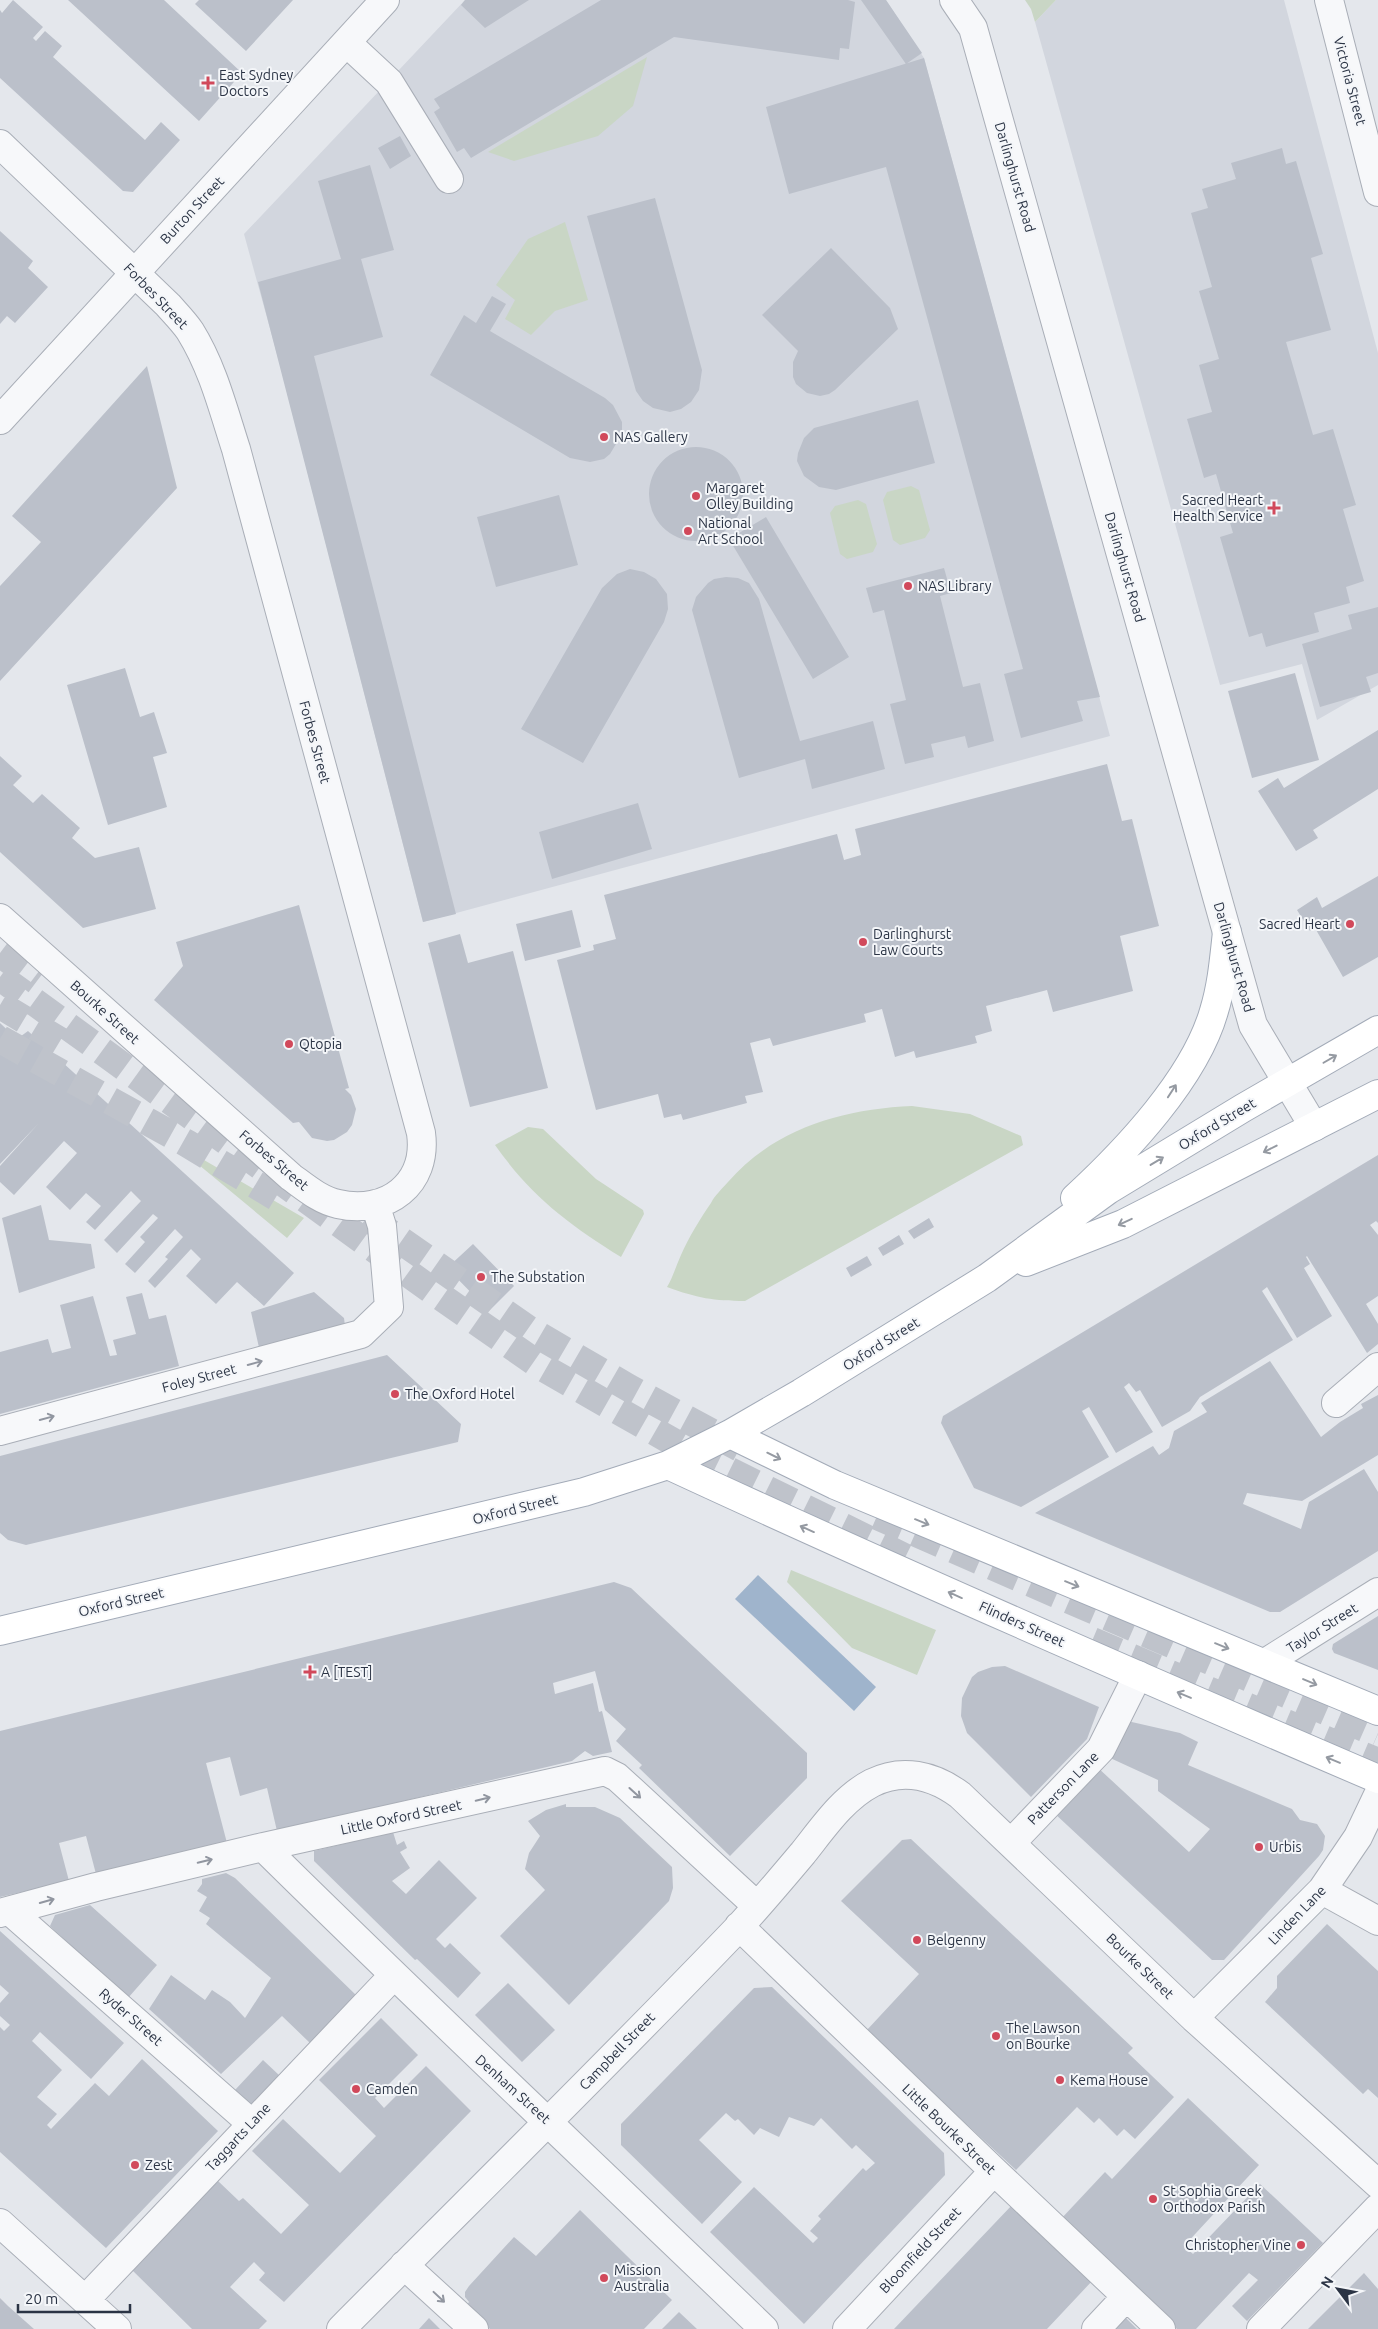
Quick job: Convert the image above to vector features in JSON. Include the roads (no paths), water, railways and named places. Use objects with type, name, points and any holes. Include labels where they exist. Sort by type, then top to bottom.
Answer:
[{"type":"main road","points":[[987,1278],[1081,1192],[1162,1106],[1198,1049],[1214,1012],[1223,974],[1227,932]]},
{"type":"main road","name":"Oxford Street","points":[[0,1630],[584,1492],[668,1465],[730,1434],[808,1389],[987,1278],[1108,1190],[1242,1108],[1378,1030]]},
{"type":"main road","name":"Oxford Street","points":[[987,1278],[1123,1224],[1378,1094]]},
{"type":"main road","points":[[730,1434],[835,1485],[1378,1711]]},
{"type":"main road","name":"Flinders Street","points":[[668,1465],[786,1520],[1378,1779]]},
{"type":"street","name":"Burton Street","points":[[0,420],[384,0]]},
{"type":"street","name":"Darlinghurst Road","points":[[954,0],[973,28],[1253,1025],[1314,1127]]},
{"type":"street","name":"Victoria Street","points":[[1329,0],[1378,192]]},
{"type":"street","points":[[346,43],[389,82],[449,179]]},
{"type":"street","name":"Forbes Street","points":[[0,144],[168,305],[189,330],[205,357],[217,387],[236,450],[421,1133],[422,1157],[416,1173],[405,1189],[391,1199],[375,1204],[354,1206],[338,1204],[322,1198],[291,1177],[210,1106]]},
{"type":"street","name":"Bourke Street","points":[[0,918],[210,1106]]},
{"type":"street","name":"Foley Street","points":[[0,1431],[361,1334],[389,1307],[382,1226],[375,1204]]},
{"type":"street","points":[[1336,1403],[1378,1366]]},
{"type":"street","name":"Taylor Street","points":[[1265,1663],[1378,1592]]},
{"type":"street","name":"Patterson Lane","points":[[1011,1843],[1100,1749],[1138,1675]]},
{"type":"street","name":"Little Oxford Street","points":[[5,1912],[96,1887],[263,1847],[605,1771],[617,1777],[757,1906]]},
{"type":"street","name":"Bourke Street","points":[[891,1775],[929,1777],[947,1785],[1011,1843],[1194,2018],[1378,2184]]},
{"type":"street","name":"Campbell Street","points":[[341,2329],[549,2122],[740,1926],[837,1810],[870,1784],[891,1775]]},
{"type":"street","name":"Linden Lane","points":[[1194,2018],[1322,1890],[1358,1837],[1378,1795]]},
{"type":"street","name":"Denham Street","points":[[263,1847],[393,1976],[509,2087],[549,2122],[764,2329]]},
{"type":"street","points":[[1322,1890],[1378,1921]]},
{"type":"street","name":"Ryder Street","points":[[5,1912],[251,2124]]},
{"type":"street","name":"Little Bourke Street","points":[[740,1926],[1161,2329]]},
{"type":"street","name":"Taggarts Lane","points":[[85,2300],[393,1976]]},
{"type":"street","name":"Bloomfield Street","points":[[847,2329],[994,2171]]},
{"type":"street","points":[[1262,2329],[1378,2208]]},
{"type":"street","points":[[0,2223],[117,2329]]},
{"type":"street","points":[[404,2265],[474,2329]]},
{"type":"street","points":[[1096,2329],[1126,2297]]},
{"type":"water","points":[[758,1575],[876,1687],[854,1711],[735,1599]]},
{"type":"tunnel","points":[[0,953],[37,981]]},
{"type":"tunnel","points":[[0,977],[434,1292],[542,1367],[689,1451],[906,1558]]},
{"type":"tunnel","points":[[0,1005],[70,1047]]},
{"type":"tunnel","points":[[0,1039],[188,1144],[276,1197]]},
{"type":"tunnel","points":[[367,1217],[531,1331],[629,1388],[740,1448]]},
{"type":"tunnel","points":[[877,1516],[1378,1734]]},
{"type":"tunnel","points":[[1092,1641],[1378,1762]]},
{"type":"place","name":"East Sydney Doctors","points":[[208,83]]},
{"type":"place","name":"NAS Gallery","points":[[604,437]]},
{"type":"place","name":"Margaret Olley Building","points":[[696,496]]},
{"type":"place","name":"Sacred Heart Health Service","points":[[1274,508]]},
{"type":"place","name":"National Art School","points":[[688,531]]},
{"type":"place","name":"NAS Library","points":[[908,586]]},
{"type":"place","name":"Sacred Heart","points":[[1350,924]]},
{"type":"place","name":"Darlinghurst Law Courts","points":[[863,942]]},
{"type":"place","name":"Qtopia","points":[[289,1044]]},
{"type":"place","name":"The Substation","points":[[481,1277]]},
{"type":"place","name":"The Oxford Hotel","points":[[395,1394]]},
{"type":"place","name":"A [TEST]","points":[[310,1672]]},
{"type":"place","name":"Urbis","points":[[1259,1847]]},
{"type":"place","name":"Belgenny","points":[[917,1940]]},
{"type":"place","name":"The Lawson on Bourke","points":[[996,2036]]},
{"type":"place","name":"Kema House","points":[[1060,2080]]},
{"type":"place","name":"Camden","points":[[356,2089]]},
{"type":"place","name":"Zest","points":[[135,2165]]},
{"type":"place","name":"St Sophia Greek Orthodox Parish","points":[[1153,2199]]},
{"type":"place","name":"Christopher Vine","points":[[1301,2245]]},
{"type":"place","name":"Mission Australia","points":[[604,2278]]}]
